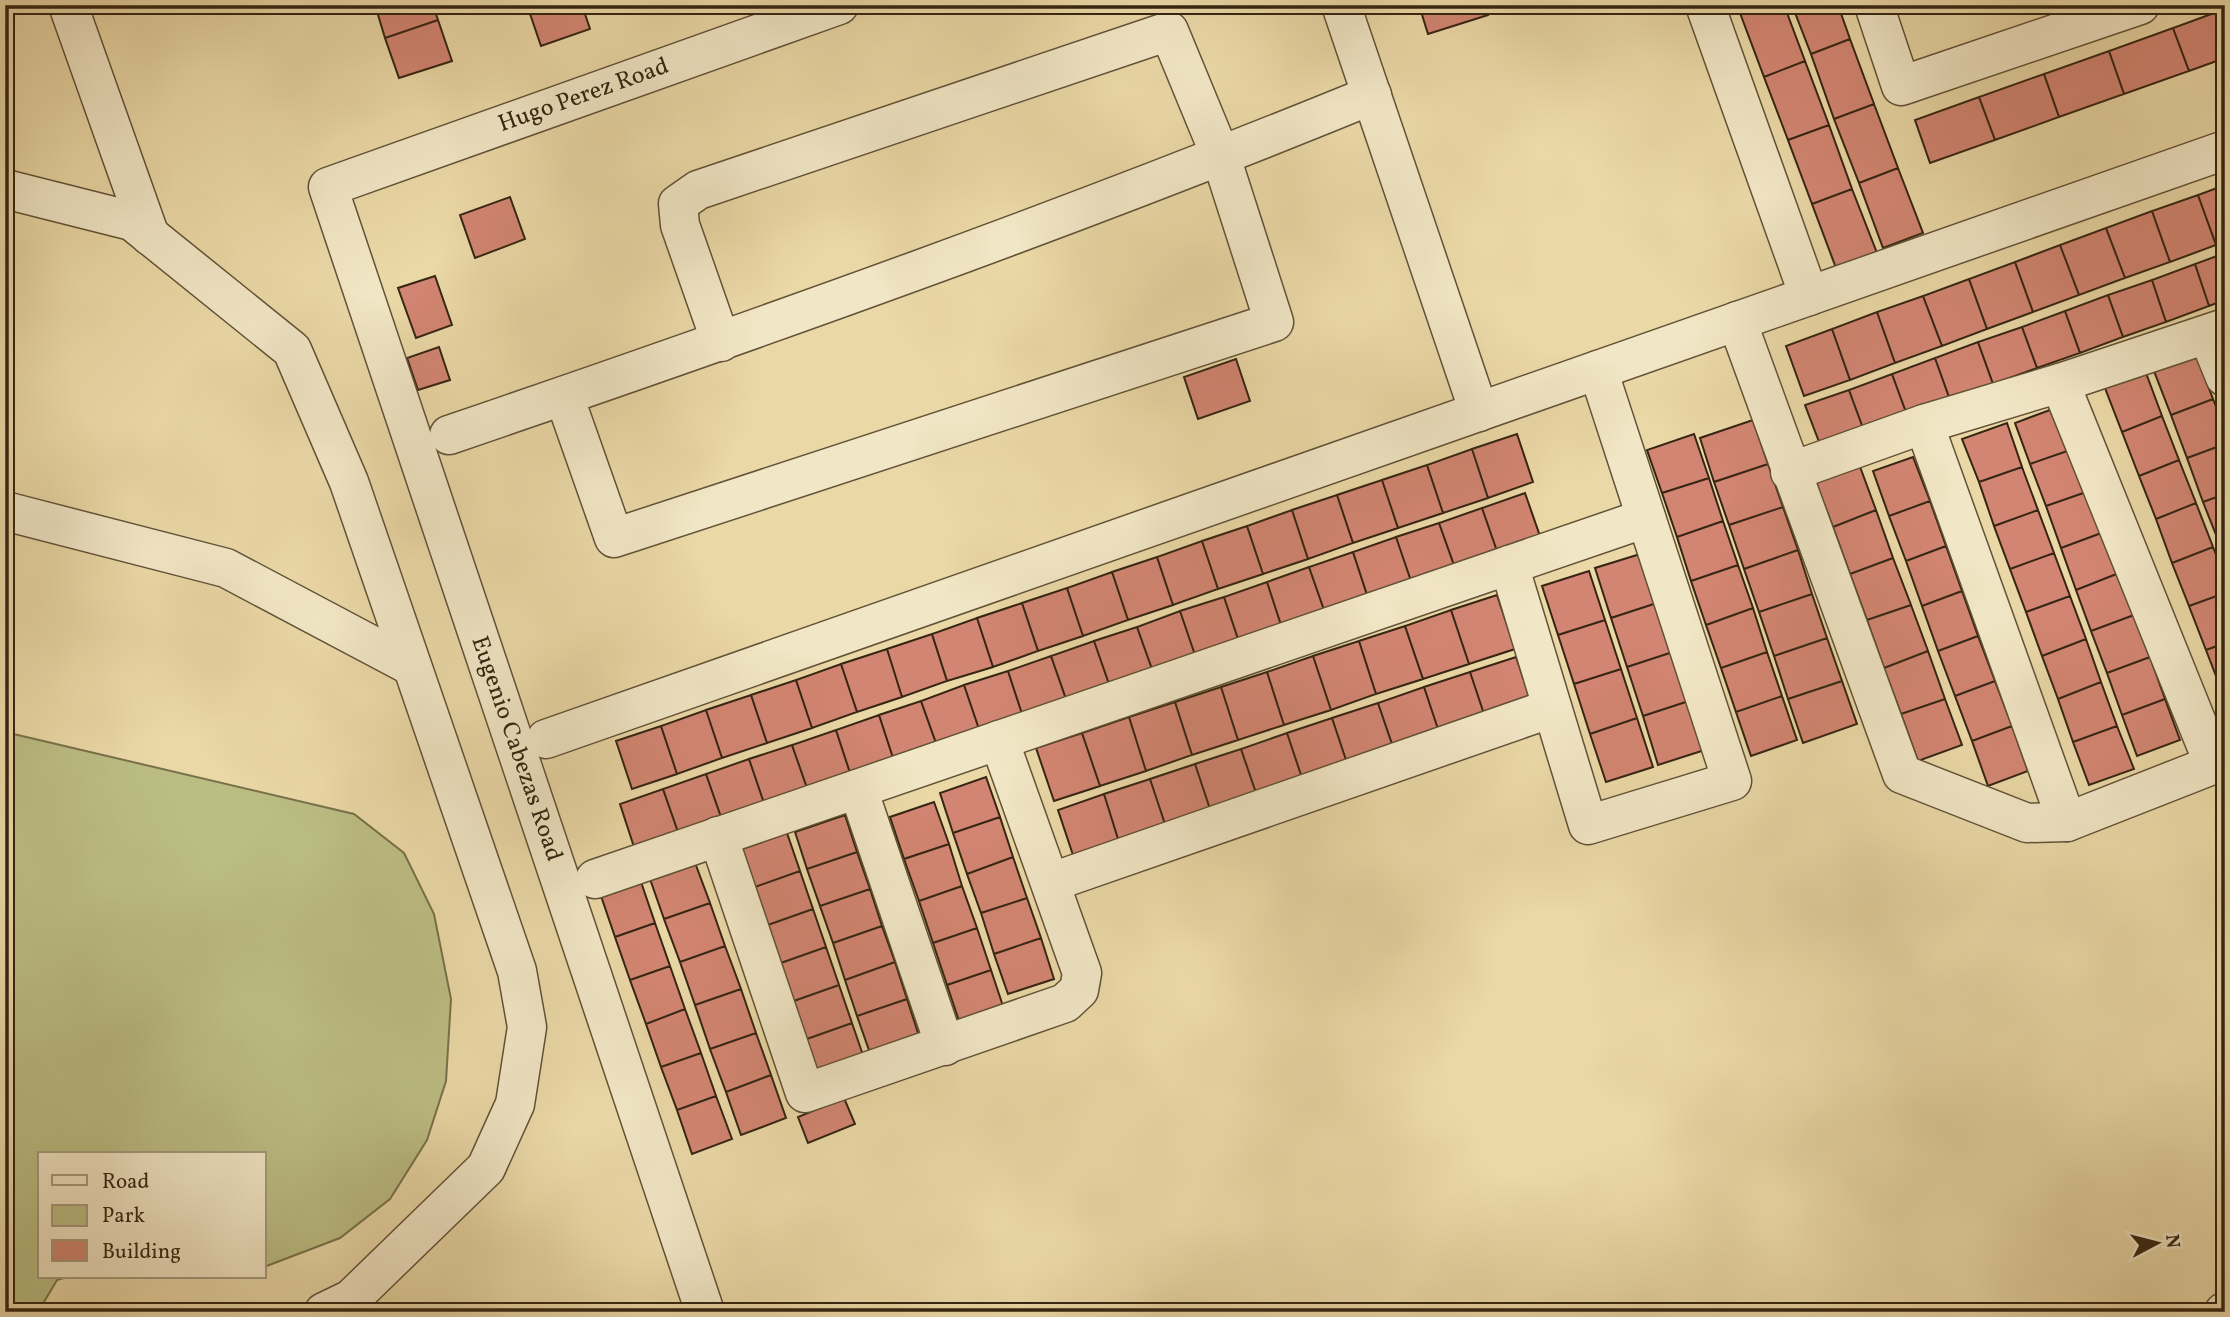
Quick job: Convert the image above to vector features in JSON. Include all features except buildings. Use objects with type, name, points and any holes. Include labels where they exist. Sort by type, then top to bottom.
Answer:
[{"type":"street","points":[[68,5],[150,236]]},
{"type":"street","name":"Hugo Perez Road","points":[[328,187],[839,5]]},
{"type":"street","points":[[1341,5],[1479,412]]},
{"type":"street","points":[[1705,5],[1809,296]]},
{"type":"street","points":[[1874,5],[1901,86],[2140,5]]},
{"type":"street","points":[[564,396],[614,538],[1274,322],[1221,157],[1169,31],[698,190],[678,204],[680,225],[721,342]]},
{"type":"street","points":[[449,435],[721,342],[1221,157],[1372,95]]},
{"type":"street","points":[[546,739],[2225,150]]},
{"type":"street","name":"Eugenio Cabezas Road","points":[[328,187],[705,1312]]},
{"type":"street","points":[[5,189],[132,221],[292,350],[349,482],[517,971],[527,1027],[515,1104],[486,1168],[350,1307]]},
{"type":"street","points":[[1737,321],[1902,774],[2027,823],[2067,822],[2219,762],[2060,383]]},
{"type":"street","points":[[1790,472],[1924,424],[2217,332],[2225,377]]},
{"type":"street","points":[[1510,565],[1588,825],[1732,781],[1598,370]]},
{"type":"street","points":[[1924,424],[2067,822]]},
{"type":"street","points":[[5,511],[226,568],[411,666]]},
{"type":"street","points":[[594,879],[1646,518]]},
{"type":"street","points":[[1052,882],[1552,708]]},
{"type":"street","points":[[718,836],[805,1093],[945,1046],[1065,1003],[1079,990],[1082,973],[1052,882],[999,740]]},
{"type":"street","points":[[858,789],[945,1046]]},
{"type":"green space","points":[[5,732],[354,814],[404,853],[434,914],[451,999],[446,1081],[427,1140],[390,1199],[340,1238],[266,1266],[266,1152],[38,1152],[38,1278],[64,1278],[57,1280],[38,1312],[5,1312]]}]
